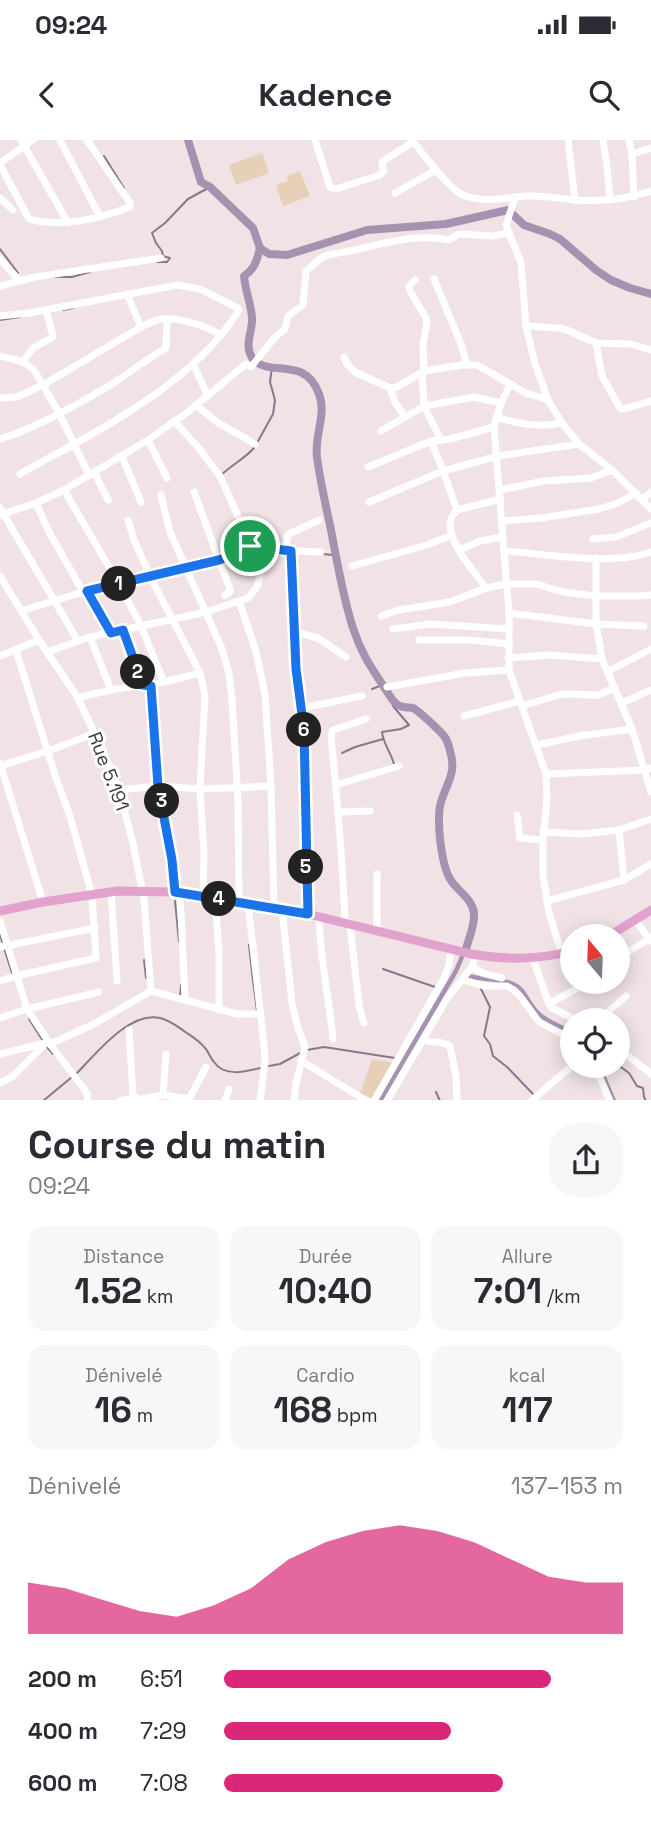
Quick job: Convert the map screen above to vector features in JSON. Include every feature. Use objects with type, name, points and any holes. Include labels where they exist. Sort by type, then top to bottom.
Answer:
[{"type":"main road","points":[[0,911],[43,902],[142,890],[278,908],[498,959],[533,959],[560,954]]},
{"type":"main road","points":[[628,924],[651,910]]},
{"type":"street","points":[[33,140],[23,143],[0,164],[29,219],[43,223],[68,223],[100,217],[130,206],[87,140]]},
{"type":"street","points":[[60,140],[100,217]]},
{"type":"street","points":[[315,140],[330,187],[335,189],[380,175],[384,170],[383,161],[413,141],[436,170],[462,195],[491,200],[526,196],[610,200],[634,197],[651,191]]},
{"type":"street","points":[[568,140],[575,200]]},
{"type":"street","points":[[603,140],[610,200]]},
{"type":"street","points":[[629,140],[634,197]]},
{"type":"street","points":[[23,143],[68,223]]},
{"type":"street","points":[[632,154],[651,148]]},
{"type":"street","points":[[395,193],[436,170]]},
{"type":"street","points":[[0,198],[13,210]]},
{"type":"street","points":[[515,198],[506,225],[521,263],[526,326],[535,364],[548,400],[579,444],[612,470],[651,509]]},
{"type":"street","points":[[78,640],[1,512],[36,503],[64,490],[148,440],[246,364],[251,367],[275,337],[285,329],[288,316],[303,305],[306,271],[325,256],[412,239],[449,240],[458,234],[493,236],[509,233]]},
{"type":"street","points":[[0,286],[71,271],[161,258]]},
{"type":"street","points":[[0,259],[20,281]]},
{"type":"street","points":[[433,279],[461,344],[467,365]]},
{"type":"street","points":[[415,280],[409,286],[410,291],[427,322],[423,345],[425,406],[441,440]]},
{"type":"street","points":[[0,316],[177,285],[200,289],[239,309],[221,335],[193,363],[139,405],[20,474]]},
{"type":"street","points":[[127,294],[141,327]]},
{"type":"street","points":[[23,362],[33,348],[53,337],[46,310]]},
{"type":"street","points":[[0,398],[17,397],[43,385],[156,320],[167,319],[207,327],[221,335]]},
{"type":"street","points":[[0,439],[22,431],[103,389],[166,348],[167,319]]},
{"type":"street","points":[[526,326],[566,330],[596,343],[631,344],[651,350]]},
{"type":"street","points":[[596,343],[602,376],[620,408],[624,410],[651,401]]},
{"type":"street","points":[[0,356],[23,362],[34,370],[108,500]]},
{"type":"street","points":[[344,357],[355,372],[390,388],[397,387],[423,372],[467,365],[481,366],[531,395],[548,400]]},
{"type":"street","points":[[193,363],[208,396]]},
{"type":"street","points":[[510,384],[494,427],[509,613],[509,670],[546,774],[543,875],[560,947]]},
{"type":"street","points":[[390,388],[405,417]]},
{"type":"street","points":[[380,431],[425,406],[474,397],[501,403]]},
{"type":"street","points":[[196,405],[217,422],[255,444]]},
{"type":"street","points":[[496,417],[543,426],[562,423]]},
{"type":"street","points":[[174,421],[219,476],[250,546]]},
{"type":"street","points":[[368,467],[431,441],[494,427]]},
{"type":"street","points":[[148,440],[167,478]]},
{"type":"street","points":[[431,441],[457,510]]},
{"type":"street","points":[[369,502],[443,471],[498,456],[579,444]]},
{"type":"street","points":[[122,456],[141,502]]},
{"type":"street","points":[[500,490],[554,480],[591,478],[612,470]]},
{"type":"street","points":[[64,490],[141,626],[164,682]]},
{"type":"street","points":[[194,492],[230,589],[225,595]]},
{"type":"street","points":[[642,500],[651,492]]},
{"type":"street","points":[[502,520],[541,518],[599,509],[636,493]]},
{"type":"street","points":[[161,495],[170,532],[222,649],[229,674],[243,902],[261,1014],[265,1060],[260,1100]]},
{"type":"street","points":[[485,588],[459,550],[452,535],[450,520],[457,510],[501,499]]},
{"type":"street","points":[[36,503],[48,530],[111,633]]},
{"type":"street","points":[[128,520],[150,576],[200,673],[205,695],[200,789],[204,854],[203,897]]},
{"type":"street","points":[[308,914],[304,730],[296,669],[287,535],[320,520]]},
{"type":"street","points":[[593,540],[616,537],[651,523]]},
{"type":"street","points":[[352,566],[427,545],[452,535]]},
{"type":"street","points":[[459,550],[480,541],[503,537]]},
{"type":"street","points":[[250,546],[321,552]]},
{"type":"street","points":[[21,611],[85,591],[219,560],[247,550],[250,546]]},
{"type":"street","points":[[47,652],[78,640],[205,612],[252,595],[257,587],[267,549]]},
{"type":"street","points":[[504,551],[596,558],[632,557],[651,552]]},
{"type":"street","points":[[596,558],[596,624],[602,659],[648,769],[651,792]]},
{"type":"street","name":"Rue 5.191","points":[[0,576],[78,698],[119,790],[142,890],[150,991]]},
{"type":"street","points":[[381,616],[450,602],[485,588],[506,584],[536,584],[563,592],[595,596],[651,595]]},
{"type":"street","points":[[239,601],[263,681],[278,908],[292,1003],[305,1047],[293,1100]]},
{"type":"street","points":[[509,613],[596,624],[644,626]]},
{"type":"street","points":[[393,629],[430,624],[509,629]]},
{"type":"street","points":[[123,630],[147,685],[158,786],[177,893],[185,999]]},
{"type":"street","points":[[295,632],[318,638],[346,657]]},
{"type":"street","points":[[90,637],[111,690]]},
{"type":"street","points":[[0,656],[39,640]]},
{"type":"street","points":[[419,640],[470,640],[509,644]]},
{"type":"street","points":[[607,672],[651,649]]},
{"type":"street","points":[[0,981],[96,958],[92,895],[70,816],[16,650]]},
{"type":"street","points":[[508,658],[549,655],[602,659]]},
{"type":"street","points":[[387,687],[464,673],[509,670]]},
{"type":"street","points":[[78,698],[200,673]]},
{"type":"street","points":[[464,716],[562,694],[598,695],[615,688]]},
{"type":"street","points":[[622,703],[651,690]]},
{"type":"street","points":[[302,708],[362,696]]},
{"type":"street","points":[[364,1023],[359,1006],[348,923],[331,733],[366,719]]},
{"type":"street","points":[[537,745],[632,729]]},
{"type":"street","points":[[43,902],[0,765],[95,733]]},
{"type":"street","points":[[336,785],[399,766]]},
{"type":"street","points":[[546,774],[648,769]]},
{"type":"street","points":[[119,790],[158,786],[200,789],[271,786]]},
{"type":"street","points":[[339,812],[370,811]]},
{"type":"street","points":[[517,815],[521,838],[619,830],[651,819]]},
{"type":"street","points":[[619,830],[624,880]]},
{"type":"street","points":[[547,901],[624,880],[651,863]]},
{"type":"street","points":[[377,874],[377,931]]},
{"type":"street","points":[[111,892],[117,981]]},
{"type":"street","points":[[215,898],[219,951],[219,1010]]},
{"type":"street","points":[[319,916],[322,965],[329,998],[333,1040]]},
{"type":"street","points":[[630,951],[650,940],[635,920]]},
{"type":"street","points":[[0,921],[3,946],[27,1009],[48,1043],[87,1093],[88,1100]]},
{"type":"street","points":[[3,946],[95,928]]},
{"type":"street","points":[[375,1100],[444,978],[453,950]]},
{"type":"street","points":[[388,1100],[448,997],[472,967],[473,955]]},
{"type":"street","points":[[533,959],[549,1004],[560,1012]]},
{"type":"street","points":[[472,967],[482,973],[502,978]]},
{"type":"street","points":[[463,980],[485,986],[507,986],[520,996],[538,1022],[560,1033]]},
{"type":"street","points":[[0,1054],[48,1043],[92,1025],[150,991],[241,1015],[261,1014]]},
{"type":"street","points":[[0,1017],[99,992]]},
{"type":"street","points":[[549,1004],[566,994]]},
{"type":"street","points":[[612,1008],[626,996]]},
{"type":"street","points":[[129,1030],[139,1099],[163,1095],[189,1099],[206,1067]]},
{"type":"street","points":[[424,1040],[450,1046],[456,1076],[457,1100]]},
{"type":"street","points":[[0,1083],[12,1077],[48,1043]]},
{"type":"street","points":[[163,1095],[166,1054]]},
{"type":"street","points":[[630,1057],[651,1074]]},
{"type":"street","points":[[301,1061],[366,1100]]},
{"type":"street","points":[[532,1100],[560,1076]]},
{"type":"street","points":[[600,1078],[610,1100]]},
{"type":"street","points":[[225,1100],[229,1088]]},
{"type":"shaded area","points":[[262,153],[269,173],[236,185],[229,165]]},
{"type":"shaded area","points":[[300,171],[310,196],[283,206],[276,185],[288,181],[287,176]]},
{"type":"shaded area","points":[[372,1059],[394,1063],[373,1100],[360,1094]]},
{"type":"waterway","points":[[188,140],[201,182],[210,187],[253,228],[260,248],[269,254],[287,255],[367,230],[446,224],[508,210],[524,225],[560,239],[611,280],[651,294]]},
{"type":"waterway","points":[[104,156],[124,188]]},
{"type":"waterway","points":[[157,262],[167,262],[170,258],[163,256],[152,233],[188,199],[210,187]]},
{"type":"waterway","points":[[260,248],[257,260],[244,276],[252,318],[250,354],[260,364],[305,375],[313,382],[319,394],[322,409],[317,449],[318,466],[343,592],[356,638],[393,701],[420,713],[444,736],[449,747],[452,772],[441,802],[439,830],[450,879],[473,908],[473,927],[466,949]]},
{"type":"waterway","points":[[0,249],[18,273]]},
{"type":"waterway","points":[[54,277],[72,277],[90,272]]},
{"type":"waterway","points":[[63,310],[73,308]]},
{"type":"waterway","points":[[0,320],[20,317]]},
{"type":"waterway","points":[[257,443],[273,414],[275,400],[270,382],[272,367]]},
{"type":"waterway","points":[[221,475],[254,448]]},
{"type":"waterway","points":[[323,554],[336,553]]},
{"type":"waterway","points":[[372,689],[382,685]]},
{"type":"waterway","points":[[392,701],[409,725],[382,732],[394,764]]},
{"type":"waterway","points":[[342,753],[383,739]]},
{"type":"waterway","points":[[175,901],[179,942]]},
{"type":"waterway","points":[[0,935],[3,944]]},
{"type":"waterway","points":[[249,945],[252,972]]},
{"type":"waterway","points":[[4,948],[12,973]]},
{"type":"waterway","points":[[381,1100],[456,971],[464,952]]},
{"type":"waterway","points":[[144,960],[146,978]]},
{"type":"waterway","points":[[383,969],[435,987]]},
{"type":"waterway","points":[[252,973],[257,1011]]},
{"type":"waterway","points":[[468,976],[513,984],[521,989],[542,1016],[560,1027]]},
{"type":"waterway","points":[[180,997],[181,985]]},
{"type":"waterway","points":[[481,989],[490,1007],[484,1036],[490,1044],[493,1056],[534,1095]]},
{"type":"waterway","points":[[77,1073],[103,1045],[125,1027],[148,1018],[160,1018],[176,1025],[203,1045],[223,1070],[241,1072],[260,1068]]},
{"type":"waterway","points":[[29,1019],[43,1041]]},
{"type":"waterway","points":[[47,1047],[53,1054]]},
{"type":"waterway","points":[[307,1050],[324,1047],[395,1058]]},
{"type":"waterway","points":[[269,1066],[280,1064],[302,1052]]},
{"type":"waterway","points":[[630,1075],[637,1086],[643,1088],[646,1100]]},
{"type":"waterway","points":[[44,1100],[72,1077]]},
{"type":"waterway","points":[[604,1078],[614,1100]]},
{"type":"waterway","points":[[436,1092],[440,1100]]},
{"type":"route","points":[[250,546],[291,551],[296,669],[304,730],[308,914],[175,892],[172,860],[158,786],[151,686],[143,685],[123,630],[111,633],[87,591],[219,560],[247,550],[250,546]]}]
